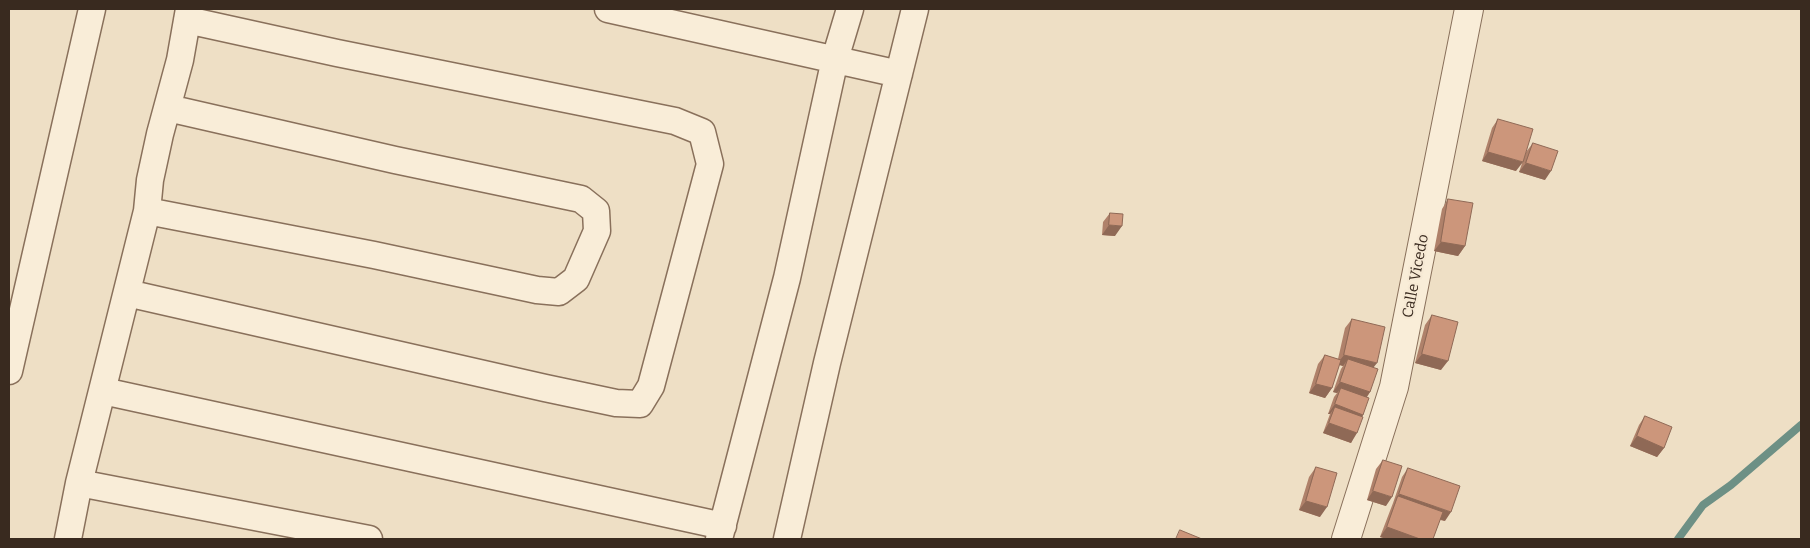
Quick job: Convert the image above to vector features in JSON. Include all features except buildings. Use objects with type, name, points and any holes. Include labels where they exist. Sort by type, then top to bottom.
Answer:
[{"type":"street","points":[[9,371],[92,9]]},
{"type":"street","points":[[608,9],[899,74]]},
{"type":"street","points":[[103,391],[721,533],[787,278],[836,59],[850,9]]},
{"type":"street","points":[[787,539],[827,363],[915,9]]},
{"type":"street","name":"Calle Vicedo","points":[[1346,539],[1394,387],[1469,9]]},
{"type":"street","points":[[68,539],[79,483],[147,211],[150,180],[180,60],[188,14],[347,55],[675,121],[702,132],[710,164],[651,386],[640,404],[616,403],[546,388],[127,293]]},
{"type":"street","points":[[147,211],[374,255],[537,290],[559,292],[576,279],[597,231],[596,211],[581,198],[412,164],[168,108]]},
{"type":"street","points":[[79,483],[369,539]]},
{"type":"waterway","points":[[1678,539],[1703,505],[1731,485],[1801,425]]}]
